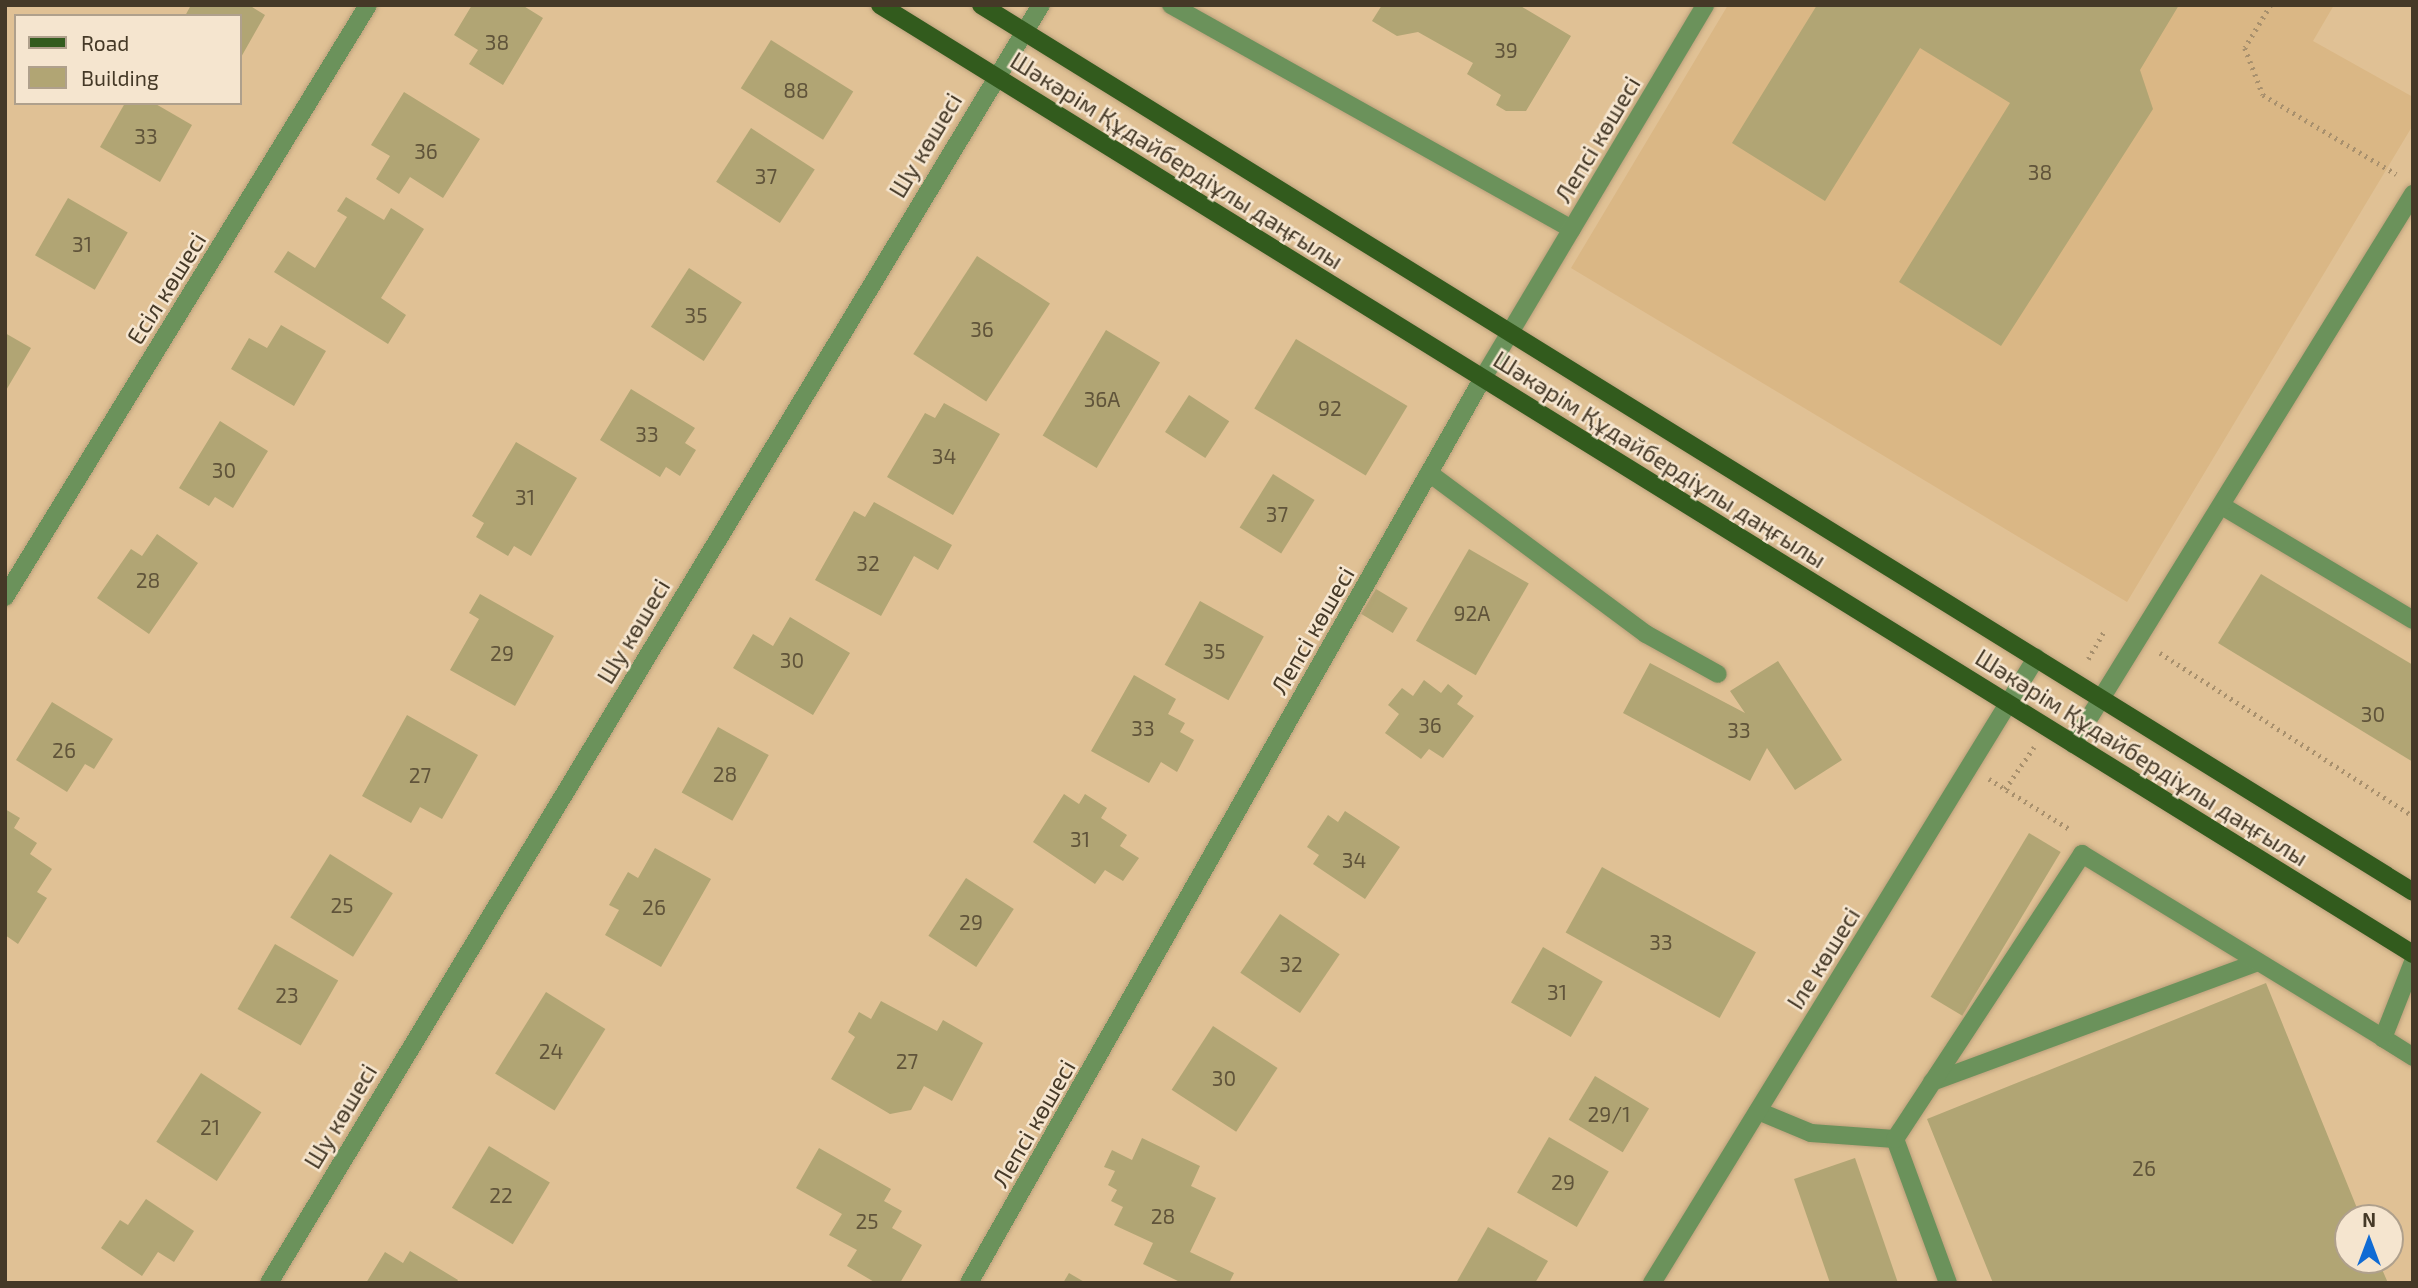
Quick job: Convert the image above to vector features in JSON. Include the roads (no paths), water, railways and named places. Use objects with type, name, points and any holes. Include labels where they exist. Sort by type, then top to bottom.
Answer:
[{"type":"main road","name":"Шәкәрім Құдайбердіұлы даңғылы","points":[[880,5],[2413,954]]},
{"type":"main road","name":"Шәкәрім Құдайбердіұлы даңғылы","points":[[981,5],[2413,892]]},
{"type":"street","name":"Есіл көшесі","points":[[5,597],[368,5]]},
{"type":"street","name":"Шу көшесі","points":[[269,1283],[995,76],[1041,5]]},
{"type":"street","points":[[1171,5],[1572,229]]},
{"type":"street","name":"Лепсі көшесі","points":[[969,1283],[1483,378],[1705,5]]},
{"type":"street","points":[[2073,744],[2222,506],[2408,186]]},
{"type":"street","points":[[1429,473],[1646,634],[1718,674]]},
{"type":"street","points":[[2222,506],[2413,620]]},
{"type":"street","name":"Іле көшесі","points":[[1652,1283],[2036,658]]},
{"type":"street","points":[[1895,1139],[2082,855],[2413,1056]]},
{"type":"street","points":[[1932,1082],[2258,962]]},
{"type":"street","points":[[2383,1038],[2413,962]]},
{"type":"street","points":[[1758,1111],[1811,1133],[1895,1139]]},
{"type":"street","points":[[1895,1139],[1948,1283]]}]
